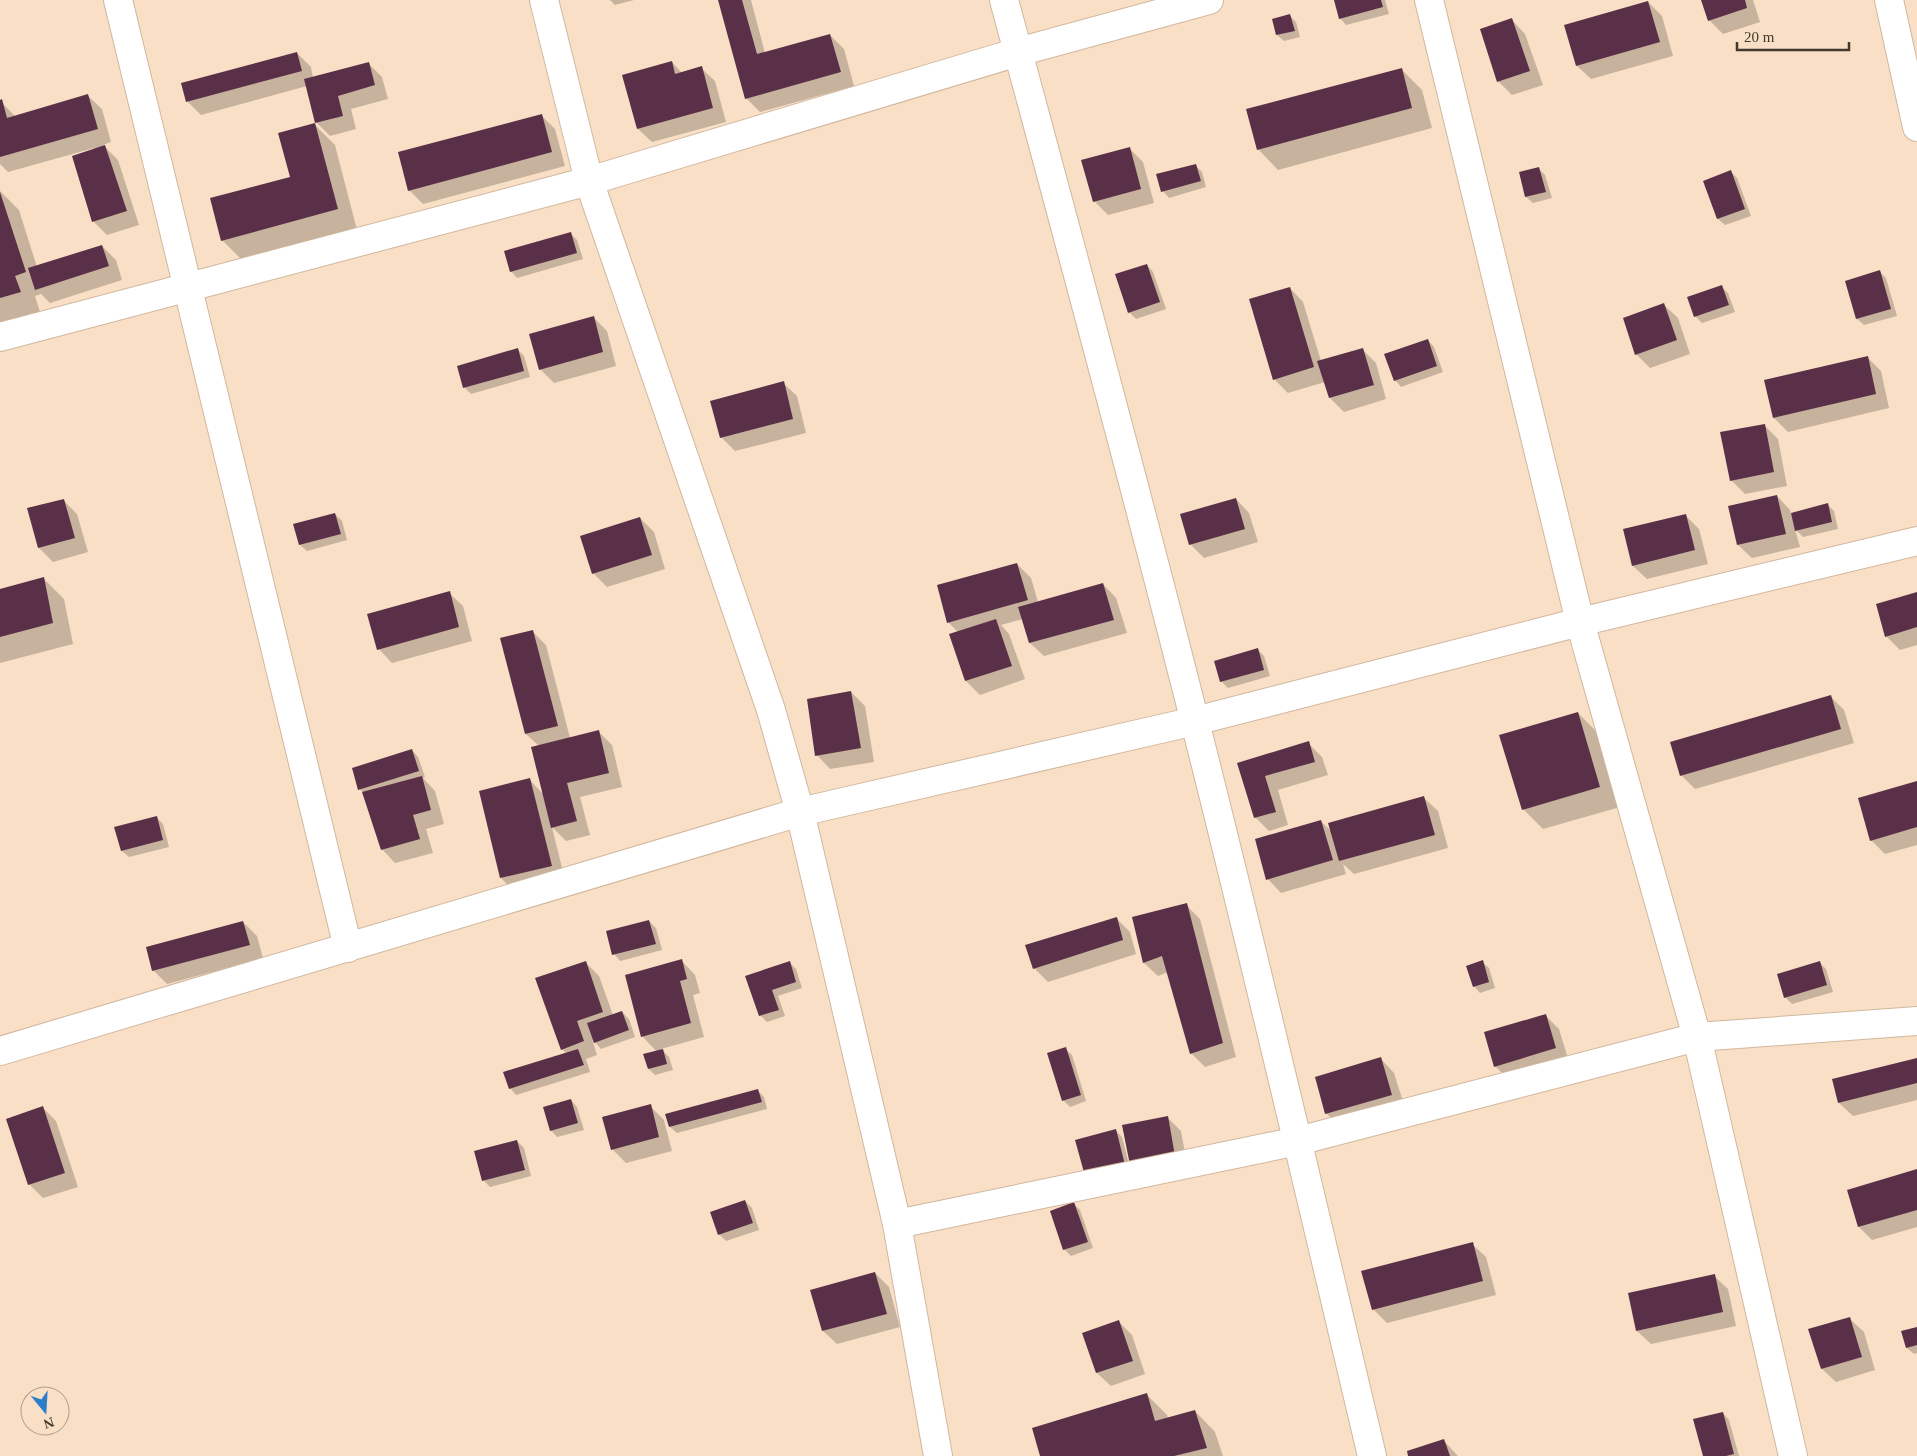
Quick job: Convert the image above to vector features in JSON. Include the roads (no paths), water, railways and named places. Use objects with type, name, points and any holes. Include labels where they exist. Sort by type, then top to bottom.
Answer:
[{"type":"street","points":[[118,0],[348,948]]},
{"type":"street","points":[[544,0],[588,181],[771,710],[800,812],[897,1224],[938,1456]]},
{"type":"street","points":[[1004,0],[1195,721],[1298,1141],[1372,1456]]},
{"type":"street","points":[[0,337],[588,181],[1018,52],[1208,0]]},
{"type":"street","points":[[1429,0],[1580,622],[1697,1037],[1793,1456]]},
{"type":"street","points":[[1889,0],[1917,126]]},
{"type":"street","points":[[0,1051],[800,812],[1195,721],[1580,622],[1917,541]]},
{"type":"street","points":[[897,1224],[1298,1141],[1697,1037],[1917,1021]]}]
